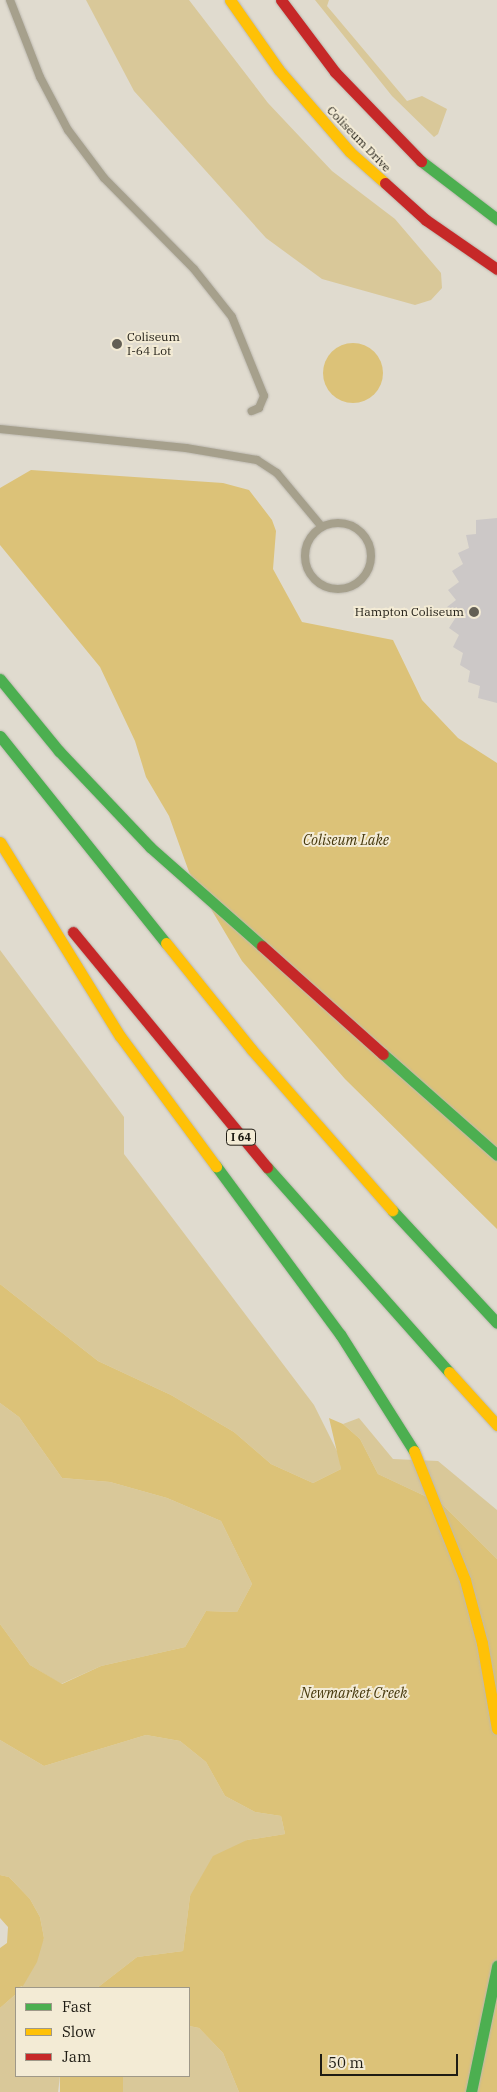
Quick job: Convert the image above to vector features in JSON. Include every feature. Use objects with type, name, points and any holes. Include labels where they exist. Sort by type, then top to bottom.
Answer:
[{"type":"main road","name":"Coliseum Drive","points":[[230,0],[279,70],[350,152],[426,220],[497,269]]},
{"type":"main road","points":[[282,0],[334,72],[375,117],[424,164],[497,219]]},
{"type":"main road","points":[[0,679],[59,751],[150,848],[497,1155]]},
{"type":"main road","points":[[0,736],[258,1057],[347,1162],[497,1323]]},
{"type":"main road","name":"I 64","points":[[0,837],[240,1136],[377,1295],[497,1425]]},
{"type":"main road","points":[[0,842],[120,1036],[340,1334],[410,1442],[465,1580],[482,1642],[497,1729]]},
{"type":"main road","points":[[470,2092],[497,1966]]},
{"type":"lane","points":[[10,0],[40,77],[68,130],[109,184],[194,268],[232,317],[264,396],[259,408],[252,411]]},
{"type":"lane","points":[[0,429],[186,448],[257,460],[277,473],[322,527]]},
{"type":"lane","points":[[346,524],[367,539],[372,559],[364,577],[348,589],[327,588],[310,574],[304,554],[313,534],[322,527],[346,524]]},
{"type":"shaded area","points":[[86,0],[189,0],[268,103],[332,171],[395,219],[441,273],[442,288],[431,300],[415,305],[322,279],[266,238],[134,91]]},
{"type":"shaded area","points":[[315,0],[329,0],[327,6],[407,101],[422,96],[447,109],[438,134],[434,137],[392,96]]},
{"type":"shaded area","points":[[0,950],[124,1117],[124,1154],[314,1405],[339,1455],[341,1469],[313,1483],[271,1464],[234,1432],[171,1395],[98,1361],[0,1284]]},
{"type":"shaded area","points":[[0,1403],[19,1417],[62,1478],[110,1482],[167,1498],[221,1521],[252,1584],[237,1612],[206,1611],[185,1647],[101,1666],[61,1684],[30,1665],[0,1624]]},
{"type":"shaded area","points":[[359,1418],[393,1459],[438,1461],[497,1510],[497,1559],[442,1504],[378,1474],[360,1439],[343,1424]]},
{"type":"shaded area","points":[[146,1735],[180,1741],[206,1762],[225,1796],[255,1812],[281,1816],[285,1834],[247,1840],[190,1896],[183,1951],[137,1957],[98,1987],[21,1987],[44,1938],[40,1917],[30,1899],[9,1877],[0,1875],[0,1740],[44,1766]]},
{"type":"shaded area","points":[[15,1995],[15,2077],[60,2077],[58,2092],[0,2092],[0,2008]]},
{"type":"shaded area","points":[[190,2026],[199,2028],[223,2053],[239,2092],[119,2092],[123,2077],[190,2077]]},
{"type":"water","points":[[353,343],[369,348],[374,352],[378,357],[383,373],[378,389],[374,394],[369,398],[353,403],[337,398],[332,394],[328,389],[323,373],[328,357],[332,352],[337,348]]},
{"type":"water","name":"Coliseum Lake","points":[[31,470],[223,483],[249,490],[272,520],[276,531],[273,569],[302,622],[393,640],[422,700],[458,738],[497,763],[497,1229],[345,1079],[242,961],[189,872],[169,816],[146,777],[135,741],[100,667],[0,545],[0,488]]},
{"type":"water","name":"Newmarket Creek","points":[[0,1284],[98,1361],[171,1395],[234,1432],[271,1464],[313,1483],[341,1469],[329,1418],[343,1424],[360,1439],[378,1474],[442,1504],[497,1559],[497,2092],[239,2092],[223,2053],[199,2028],[190,2026],[190,1987],[98,1987],[137,1957],[183,1951],[190,1896],[213,1856],[247,1840],[285,1834],[281,1816],[255,1812],[225,1796],[206,1762],[180,1741],[146,1735],[44,1766],[0,1740],[0,1624],[30,1665],[62,1684],[101,1666],[185,1647],[206,1611],[237,1612],[252,1584],[221,1521],[167,1498],[110,1482],[62,1478],[19,1417],[0,1403]]},
{"type":"water","points":[[0,1875],[9,1877],[30,1899],[40,1917],[44,1938],[37,1962],[23,1986],[15,1987],[15,1995],[0,2008],[0,1948],[7,1943],[8,1927],[0,1918]]},
{"type":"water","points":[[60,2077],[123,2077],[123,2092],[60,2092]]},
{"type":"building","name":"Hampton Coliseum","points":[[497,518],[497,703],[478,698],[480,686],[468,682],[470,671],[460,665],[463,653],[453,647],[459,635],[449,628],[456,617],[447,607],[456,600],[448,590],[459,582],[452,571],[463,564],[458,553],[469,548],[466,535],[476,534],[476,520]]},
{"type":"traffic: fast","points":[[421,161],[497,219]]},
{"type":"traffic: fast","points":[[0,679],[59,751],[150,847],[262,946]]},
{"type":"traffic: fast","points":[[0,736],[166,943]]},
{"type":"traffic: fast","points":[[383,1054],[497,1155]]},
{"type":"traffic: fast","points":[[216,1166],[340,1334],[414,1451]]},
{"type":"traffic: fast","points":[[267,1167],[449,1372]]},
{"type":"traffic: fast","points":[[392,1210],[497,1323]]},
{"type":"traffic: fast","points":[[471,2092],[497,1966]]},
{"type":"traffic: slow","points":[[230,0],[279,70],[350,152],[385,183]]},
{"type":"traffic: slow","points":[[0,842],[120,1036],[216,1166]]},
{"type":"traffic: slow","points":[[166,943],[252,1050],[392,1210]]},
{"type":"traffic: slow","points":[[449,1372],[497,1425]]},
{"type":"traffic: slow","points":[[414,1451],[465,1580],[482,1643],[497,1729]]},
{"type":"traffic: jam","points":[[281,0],[335,72],[421,161]]},
{"type":"traffic: jam","points":[[385,183],[426,220],[497,269]]},
{"type":"traffic: jam","points":[[73,932],[267,1167]]},
{"type":"traffic: jam","points":[[262,946],[383,1054]]},
{"type":"place","name":"Coliseum I-64 Lot","points":[[117,344]]},
{"type":"place","name":"Hampton Coliseum","points":[[474,612]]}]
